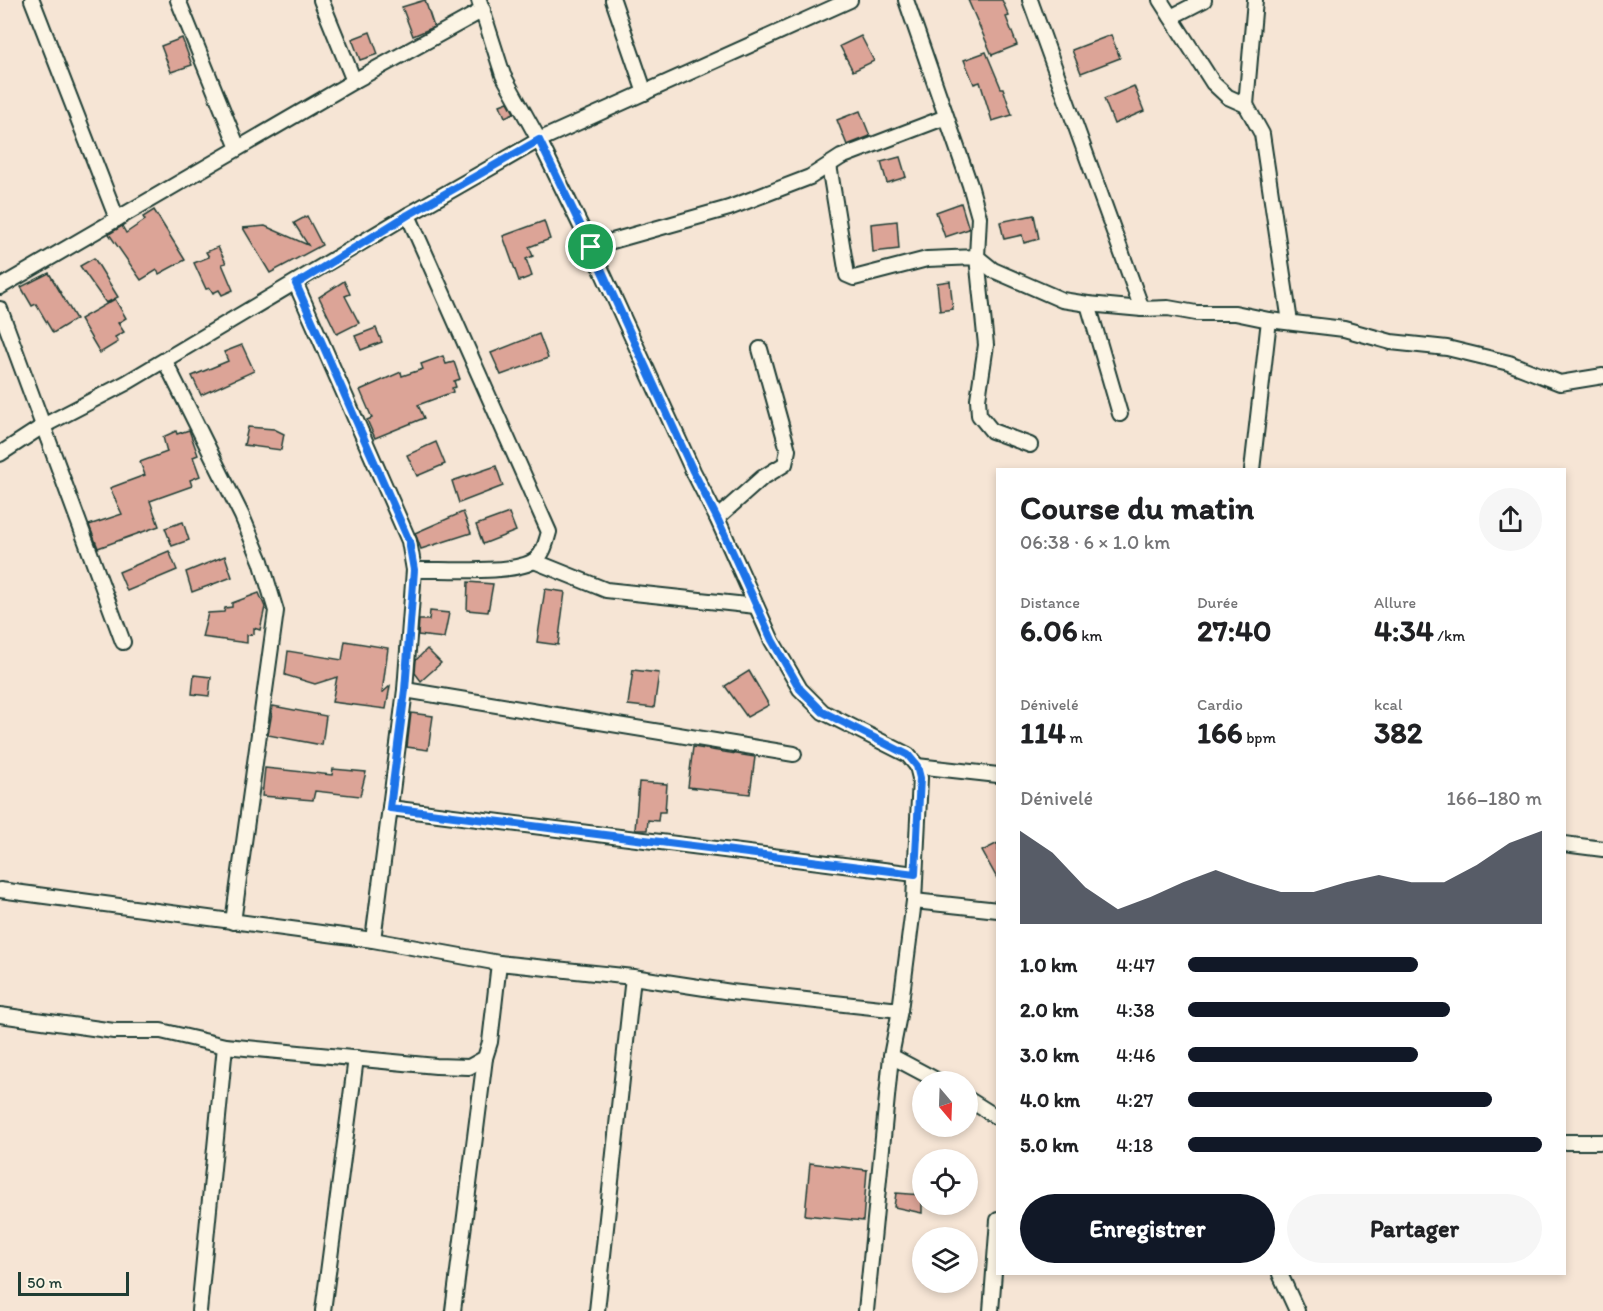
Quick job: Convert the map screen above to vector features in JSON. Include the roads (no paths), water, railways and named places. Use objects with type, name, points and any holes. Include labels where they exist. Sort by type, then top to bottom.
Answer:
[{"type":"street","points":[[32,0],[117,219]]},
{"type":"street","points":[[178,0],[238,148]]},
{"type":"street","points":[[321,0],[354,81]]},
{"type":"street","points":[[613,0],[645,93]]},
{"type":"street","points":[[0,454],[43,426],[165,361],[408,215],[539,140],[850,0]]},
{"type":"street","points":[[906,0],[979,217],[977,257],[986,345],[978,399],[979,415],[992,431],[1029,445]]},
{"type":"street","points":[[1030,0],[1142,309]]},
{"type":"street","points":[[1160,0],[1213,83],[1228,98],[1246,105]]},
{"type":"street","points":[[1171,17],[1204,0]]},
{"type":"street","points":[[1255,0],[1246,105],[1262,134],[1290,322]]},
{"type":"street","points":[[0,287],[481,5],[503,75],[539,140],[591,247],[772,640],[800,689],[823,712],[908,755],[917,766],[920,778],[915,901],[900,1010],[891,1056],[866,1311]]},
{"type":"street","points":[[591,247],[729,208],[810,177],[841,157],[946,117]]},
{"type":"street","points":[[829,165],[847,275],[854,278],[927,259],[977,257],[993,270],[1062,300],[1142,309],[1168,308],[1196,313],[1235,313],[1269,320],[1344,329],[1391,342],[1447,348],[1509,363],[1560,383],[1603,376]]},
{"type":"street","points":[[408,215],[549,532],[542,554],[534,561],[516,568],[414,570]]},
{"type":"street","points":[[296,284],[409,541],[414,570],[405,690],[373,940]]},
{"type":"street","points":[[1088,304],[1120,414]]},
{"type":"street","points":[[0,309],[123,642]]},
{"type":"street","points":[[1252,468],[1269,320]]},
{"type":"street","points":[[717,518],[762,478],[785,464],[788,450],[760,349]]},
{"type":"street","points":[[165,361],[242,516],[261,561],[276,611],[233,922]]},
{"type":"street","points":[[534,561],[606,590],[756,606]]},
{"type":"street","points":[[405,690],[794,754]]},
{"type":"street","points":[[917,766],[996,776]]},
{"type":"street","points":[[390,808],[915,874]]},
{"type":"street","points":[[1566,844],[1603,849]]},
{"type":"street","points":[[0,890],[373,940],[499,963],[900,1010]]},
{"type":"street","points":[[915,901],[996,910]]},
{"type":"street","points":[[453,1311],[499,963]]},
{"type":"street","points":[[597,1311],[633,978]]},
{"type":"street","points":[[0,1015],[114,1031],[161,1031],[225,1046],[436,1066],[469,1067],[485,1058]]},
{"type":"street","points":[[199,1311],[225,1046]]},
{"type":"street","points":[[891,1056],[919,1071]]},
{"type":"street","points":[[323,1311],[356,1058]]},
{"type":"street","points":[[978,1105],[996,1117]]},
{"type":"street","points":[[1566,1142],[1603,1142]]},
{"type":"street","points":[[991,1311],[996,1246]]},
{"type":"street","points":[[1280,1275],[1297,1311]]}]
